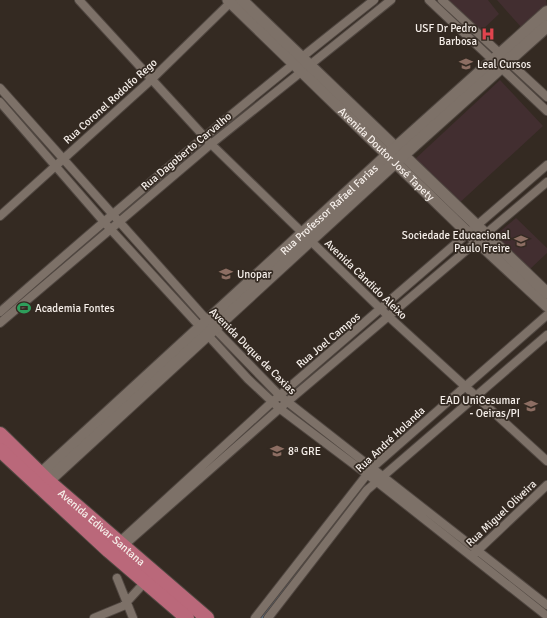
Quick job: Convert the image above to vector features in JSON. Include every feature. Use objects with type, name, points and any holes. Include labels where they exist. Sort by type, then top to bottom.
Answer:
[{"type":"highway","name":"Avenida Edivar Santana","points":[[0,434],[116,549],[145,582],[187,618]]},
{"type":"highway","name":"Avenida Edivar Santana","points":[[0,450],[116,549],[207,618]]},
{"type":"main road","name":"Rua Professor Rafael Farias","points":[[44,477],[306,236],[501,60],[547,12]]},
{"type":"main road","name":"Rua Professor Rafael Farias","points":[[501,60],[547,26]]},
{"type":"street","name":"Avenida Cândido Aleixo","points":[[79,0],[211,144],[388,316],[547,461]]},
{"type":"street","name":"Avenida Doutor José Tapety","points":[[242,0],[302,63],[472,229],[547,306]]},
{"type":"street","name":"Rua Dagoberto Carvalho","points":[[0,323],[110,228],[211,144],[374,0]]},
{"type":"street","name":"Rua Dagoberto Carvalho","points":[[0,312],[112,215],[205,138],[302,63],[391,0]]},
{"type":"street","points":[[429,0],[547,97]]},
{"type":"street","points":[[442,0],[501,60],[547,111]]},
{"type":"street","name":"Rua Coronel Rodolfo Rego","points":[[0,216],[152,79],[230,1]]},
{"type":"street","name":"Avenida Doutor José Tapety","points":[[230,1],[302,63]]},
{"type":"street","name":"Avenida Duque de Caxias","points":[[0,88],[62,160],[119,221],[207,328],[272,402],[369,471]]},
{"type":"street","name":"Avenida Duque de Caxias","points":[[0,102],[104,222],[207,328],[287,402],[470,556],[547,616]]},
{"type":"street","name":"Rua Joel Campos","points":[[116,549],[272,402],[382,309],[547,165]]},
{"type":"street","name":"Rua Joel Campos","points":[[116,549],[279,408],[547,182]]},
{"type":"street","name":"Avenida Doutor José Tapety","points":[[481,238],[547,293]]},
{"type":"street","name":"Rua André Holanda","points":[[255,618],[369,471],[547,315]]},
{"type":"street","name":"Rua André Holanda","points":[[268,618],[359,500],[379,479],[547,335]]},
{"type":"street","name":"Avenida Duque de Caxias","points":[[379,479],[478,549],[547,605]]},
{"type":"street","name":"Rua Miguel Oliveira","points":[[470,556],[547,485]]},
{"type":"street","points":[[116,578],[132,618]]},
{"type":"street","points":[[94,618],[126,603],[145,582]]},
{"type":"shaded area","points":[[446,0],[488,0],[499,14],[480,32]]},
{"type":"shaded area","points":[[497,0],[546,0],[547,6],[521,27]]},
{"type":"shaded area","points":[[500,80],[543,126],[456,206],[414,160]]},
{"type":"shaded area","name":"Sociedade Educacional Paulo Freire","points":[[516,218],[547,248],[547,253],[529,270],[496,235]]},
{"type":"waterway","points":[[261,618],[317,545]]},
{"type":"place","name":"USF Dr Pedro Barbosa","points":[[488,34]]},
{"type":"place","name":"Leal Cursos","points":[[466,64]]},
{"type":"place","name":"Sociedade Educacional Paulo Freire","points":[[521,241]]},
{"type":"place","name":"Unopar","points":[[226,274]]},
{"type":"place","name":"Academia Fontes","points":[[24,308]]},
{"type":"place","name":"EAD UniCesumar - Oeiras/PI","points":[[531,406]]},
{"type":"place","name":"8ª GRE","points":[[277,451]]}]
